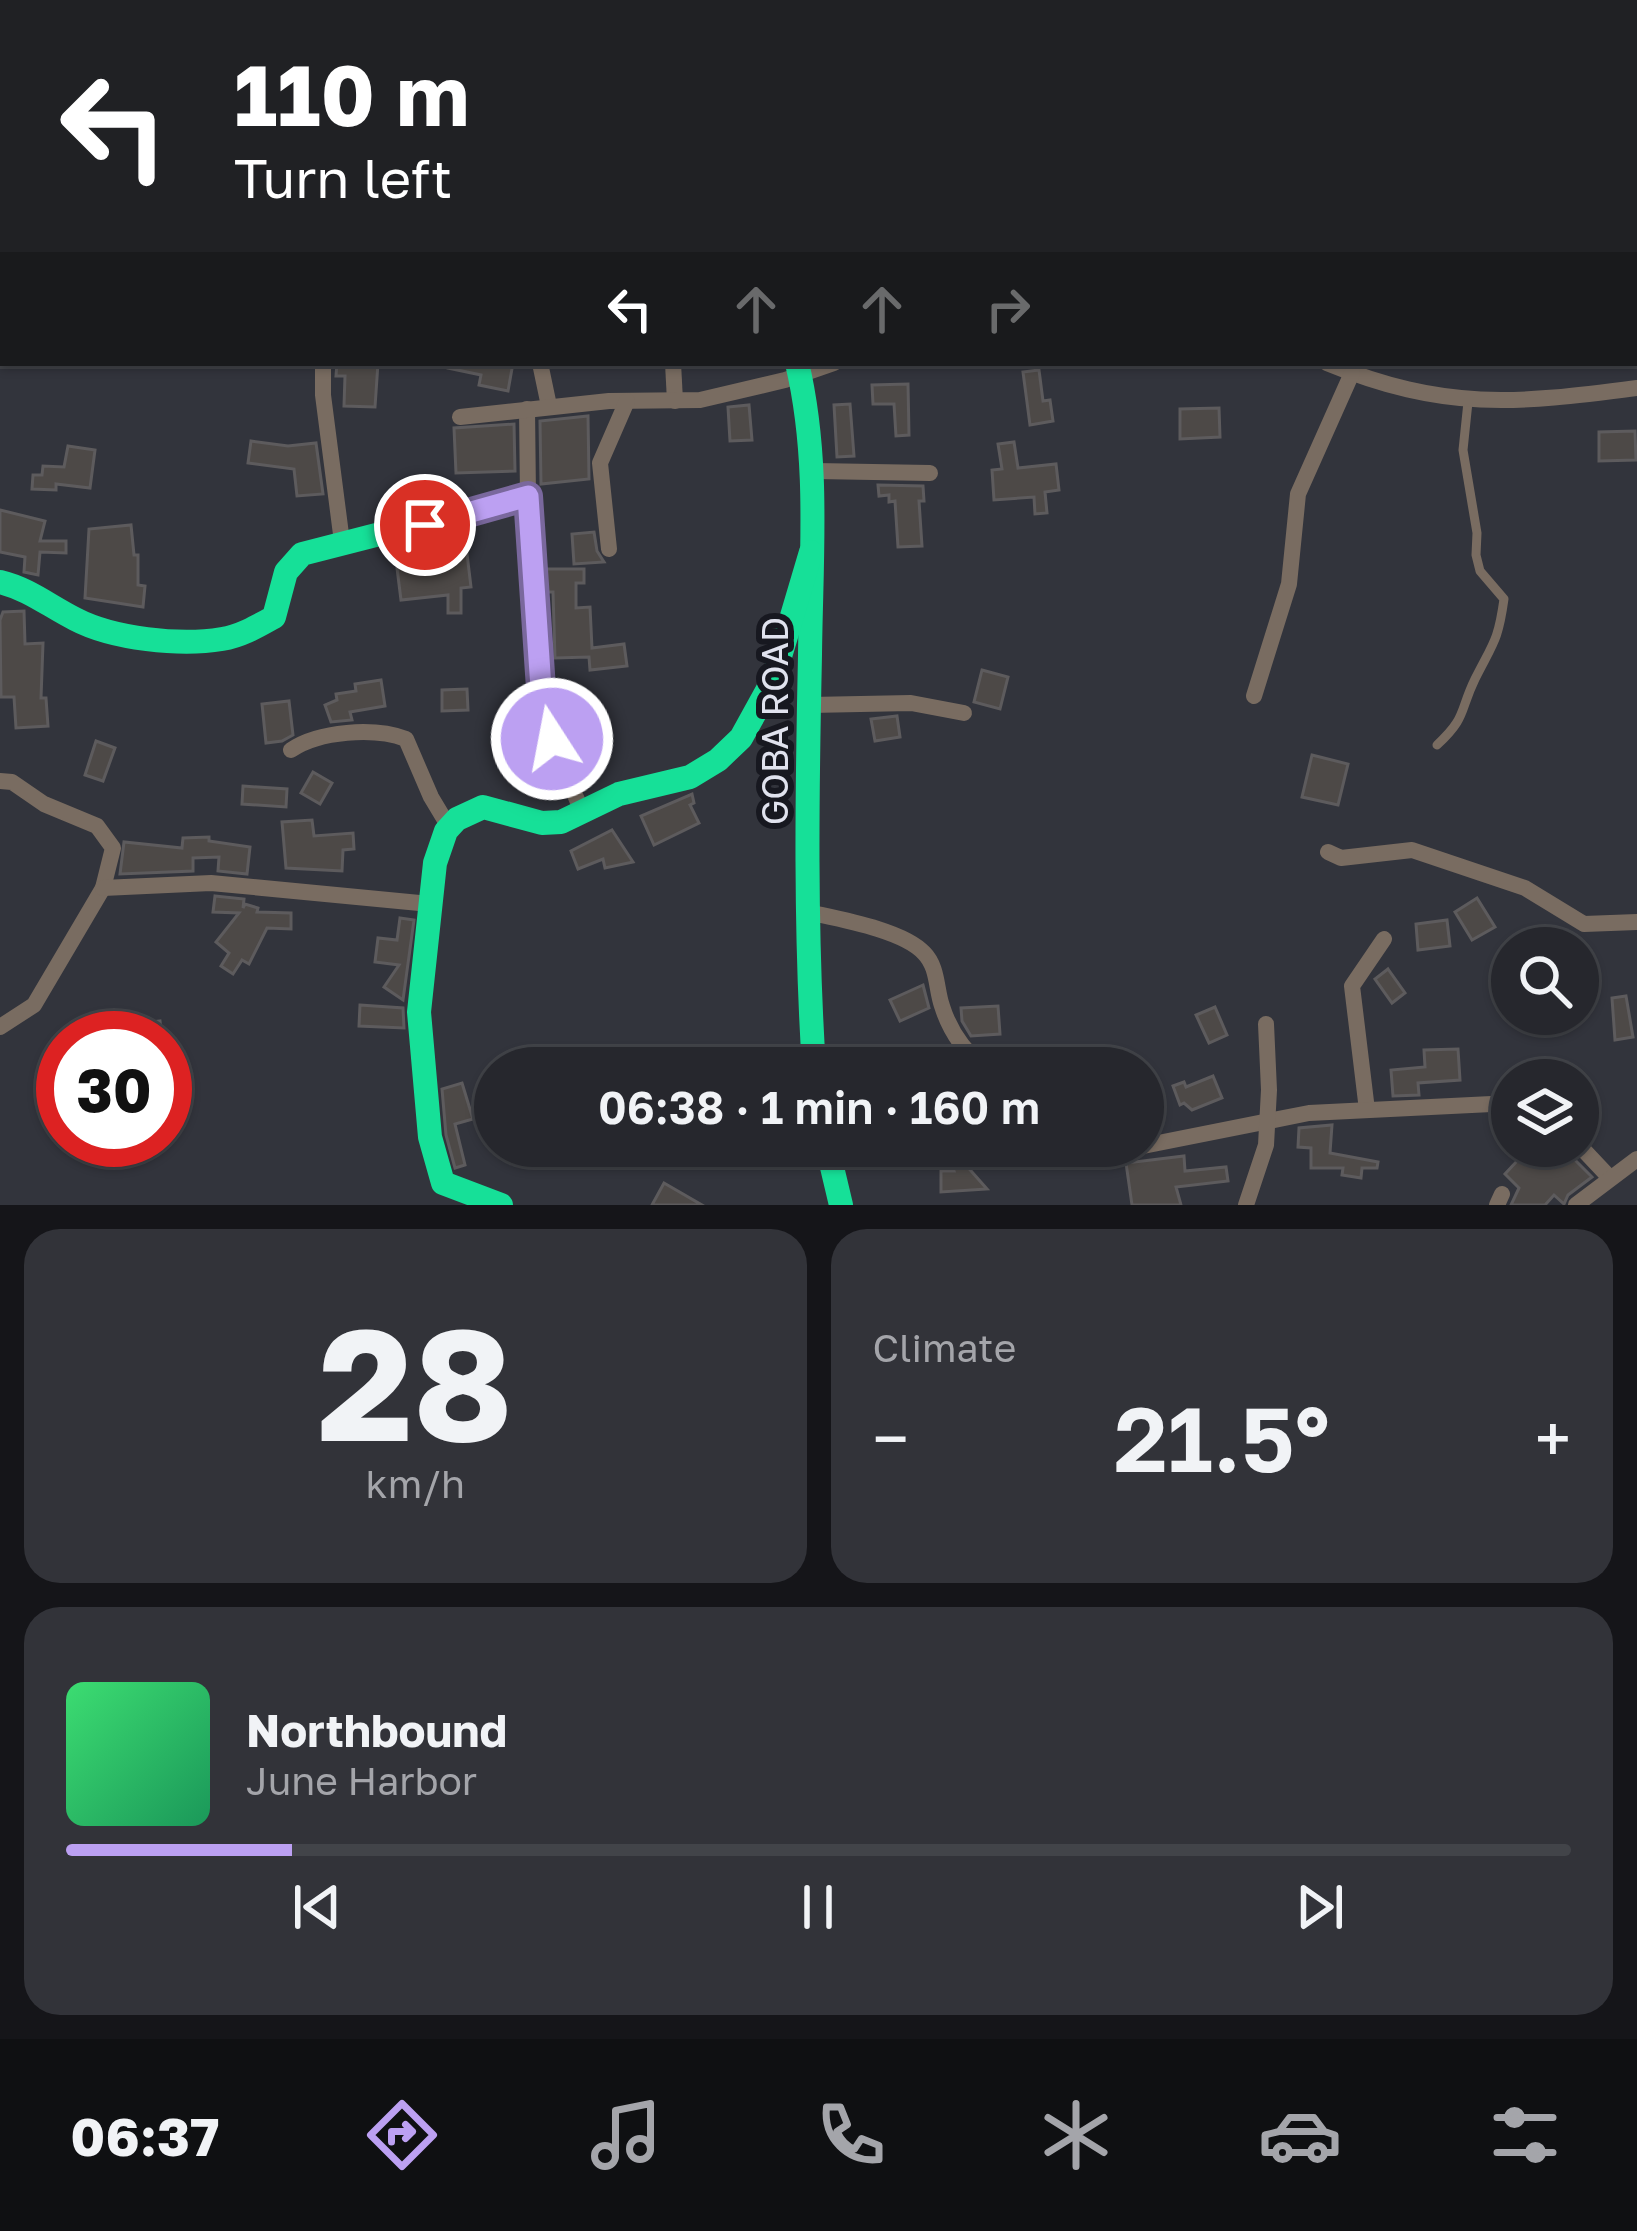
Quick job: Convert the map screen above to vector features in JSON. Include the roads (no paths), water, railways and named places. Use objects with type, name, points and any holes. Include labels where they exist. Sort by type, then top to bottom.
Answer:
[{"type":"street","points":[[323,366],[342,542]]},
{"type":"street","points":[[541,366],[549,406]]},
{"type":"street","points":[[673,366],[675,401]]},
{"type":"street","points":[[1335,366],[1379,384],[1468,402],[1542,401],[1637,388]]},
{"type":"street","points":[[1378,366],[1379,384]]},
{"type":"street","points":[[460,417],[549,406],[700,400],[799,369]]},
{"type":"street","name":"GOBA ROAD","points":[[799,369],[815,471],[807,977],[812,1047]]},
{"type":"street","points":[[1254,696],[1289,584],[1298,494],[1352,373]]},
{"type":"street","points":[[609,549],[599,463],[627,401]]},
{"type":"street","points":[[527,409],[542,703],[582,812]]},
{"type":"street","points":[[815,471],[930,472]]},
{"type":"street","points":[[0,582],[21,586],[75,620],[129,636],[224,639],[274,617],[286,572],[296,557],[528,496]]},
{"type":"street","points":[[501,1205],[486,1193],[452,1189],[440,1178],[424,1106],[419,1020],[437,853],[449,827],[478,808],[549,823],[624,793],[691,777],[741,738],[768,690],[811,552]]},
{"type":"street","points":[[810,705],[910,703],[964,713]]},
{"type":"street","points":[[291,750],[308,740],[339,735],[394,734],[406,739],[430,797],[449,827]]},
{"type":"street","points":[[0,781],[12,782],[44,804],[97,826],[113,848],[103,888],[34,1005],[0,1027]]},
{"type":"street","points":[[1328,852],[1341,858],[1412,850],[1517,885],[1584,924],[1637,922]]},
{"type":"street","points":[[103,888],[211,883],[430,904]]},
{"type":"street","points":[[808,912],[854,922],[923,951],[932,965],[942,1007],[963,1047]]},
{"type":"street","points":[[1367,1110],[1352,986],[1384,939]]},
{"type":"street","points":[[1246,1205],[1264,1156],[1268,1121],[1266,1024]]},
{"type":"street","points":[[1164,1142],[1268,1121],[1491,1103]]},
{"type":"street","points":[[1576,1205],[1637,1159]]},
{"type":"street","points":[[1599,1166],[1610,1178]]},
{"type":"street","points":[[832,1167],[841,1205]]},
{"type":"lane","points":[[1437,745],[1459,725],[1474,680],[1498,640],[1504,599],[1480,571],[1476,555],[1478,533],[1463,450],[1468,402]]}]
